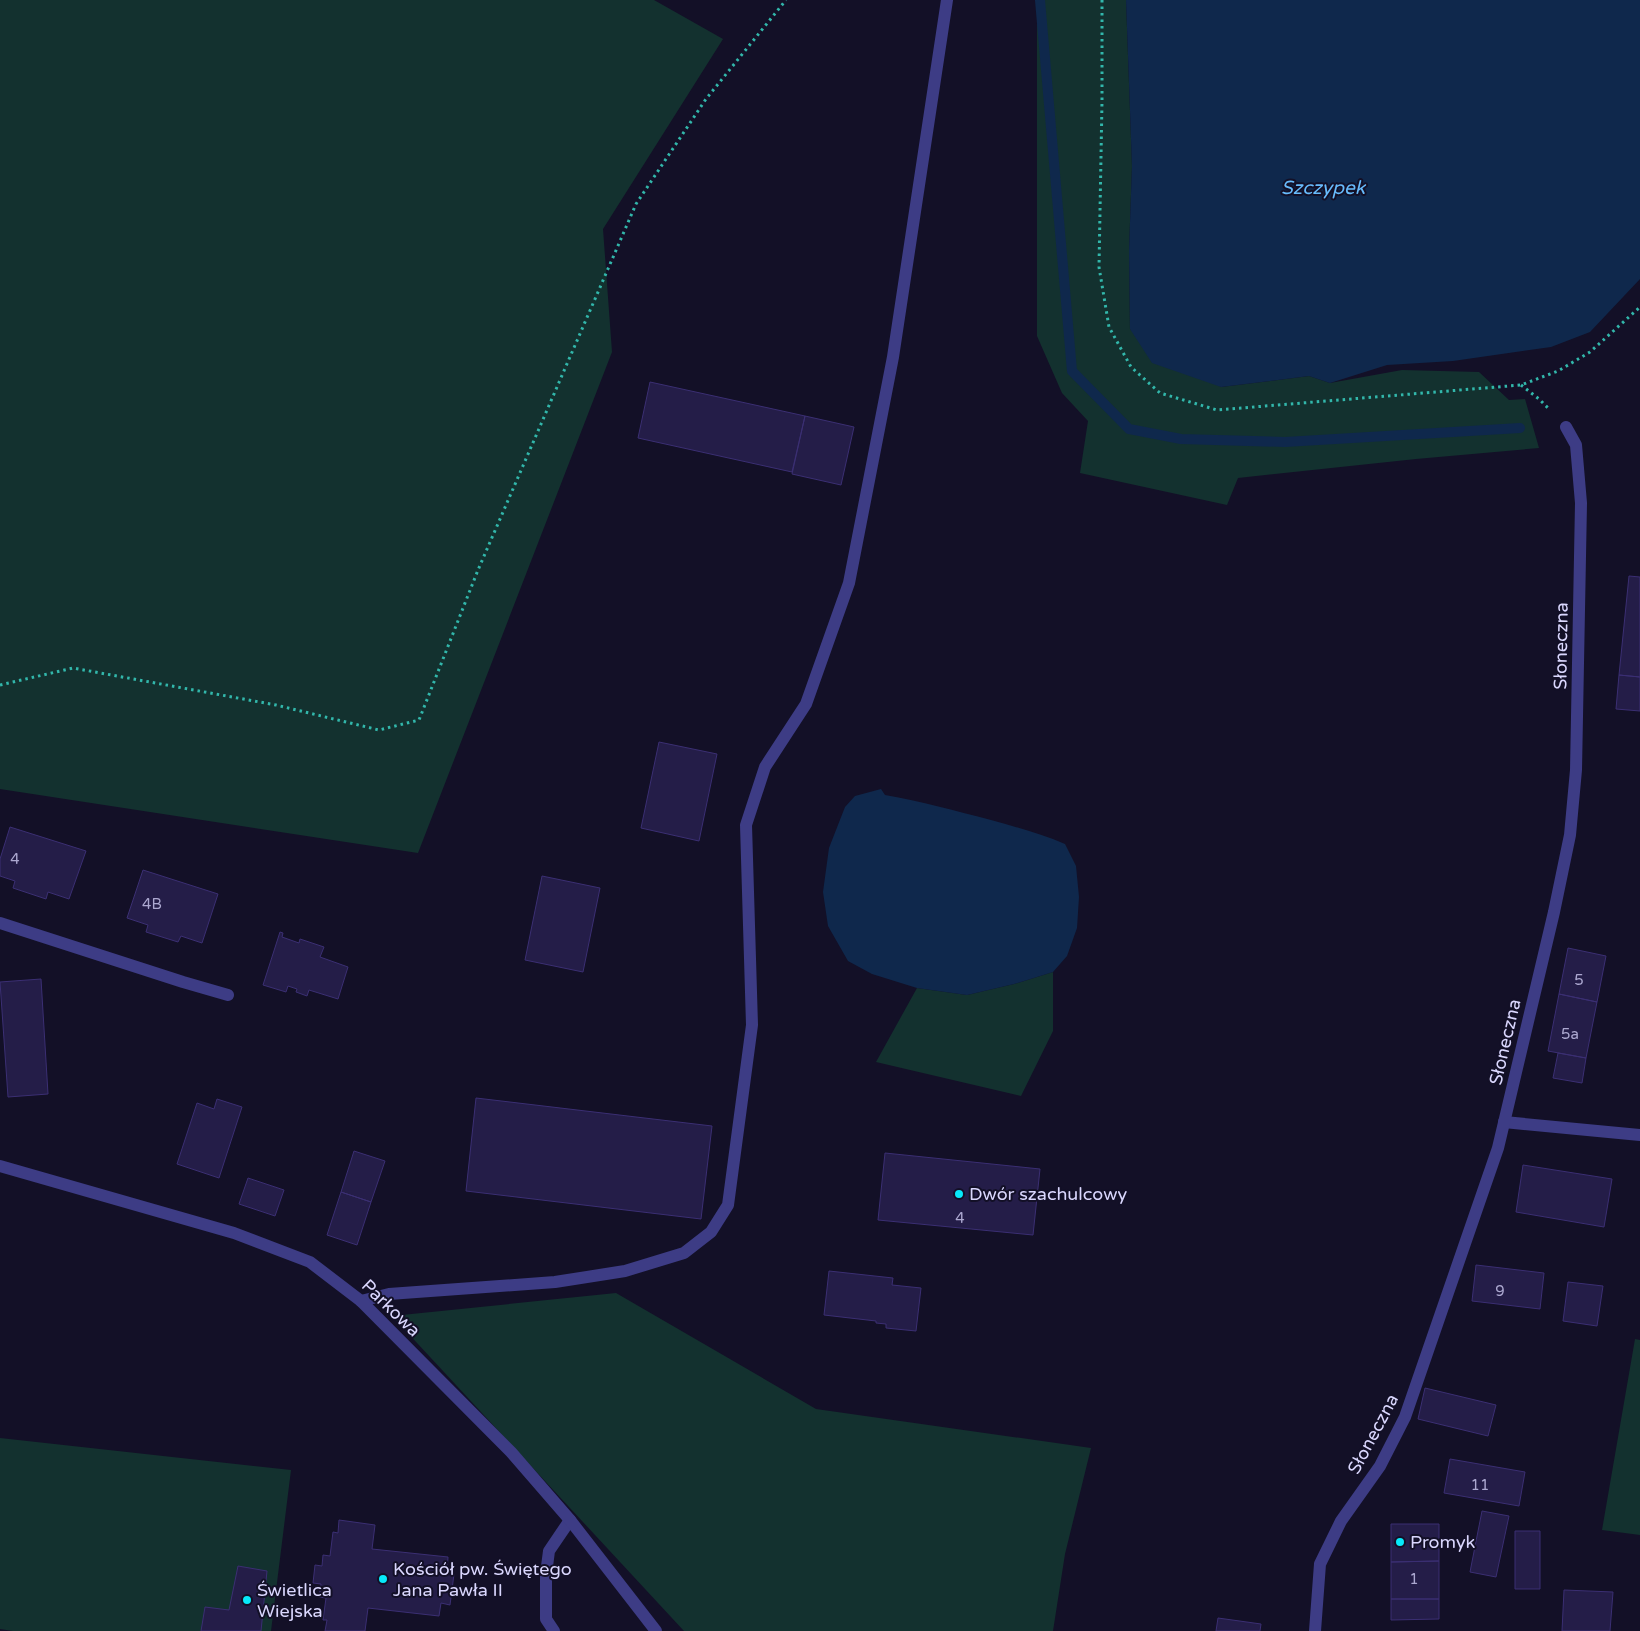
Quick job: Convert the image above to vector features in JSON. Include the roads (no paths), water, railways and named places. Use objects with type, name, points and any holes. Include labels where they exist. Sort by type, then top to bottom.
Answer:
[{"type":"street","points":[[361,1301],[388,1294],[555,1282],[625,1271],[684,1253],[711,1232],[728,1204],[752,1026],[746,825],[764,767],[806,704],[849,583],[892,357],[946,0]]},
{"type":"street","name":"Słoneczna","points":[[1315,1631],[1320,1564],[1341,1521],[1380,1466],[1405,1417],[1498,1148],[1554,912],[1570,835],[1576,770],[1581,503],[1576,445],[1566,427]]},
{"type":"street","points":[[0,922],[182,982],[228,995]]},
{"type":"street","points":[[1504,1122],[1640,1134]]},
{"type":"street","name":"Parkowa","points":[[0,1166],[234,1233],[310,1262],[361,1301],[511,1452],[570,1520],[656,1631]]},
{"type":"street","points":[[554,1631],[546,1619],[546,1574],[549,1551],[570,1520]]},
{"type":"water","name":"Szczypek","points":[[1126,0],[1640,0],[1640,279],[1590,332],[1551,347],[1453,361],[1387,365],[1330,383],[1309,376],[1221,387],[1152,363],[1130,329],[1129,251],[1132,166]]},
{"type":"water","points":[[881,789],[885,795],[991,820],[1065,844],[1076,866],[1079,897],[1077,928],[1067,956],[1053,972],[1014,984],[967,995],[917,988],[872,974],[848,961],[828,926],[823,892],[829,848],[845,807],[855,796]]},
{"type":"waterway","points":[[1040,0],[1072,371],[1129,429],[1181,439],[1285,442],[1520,428]]},
{"type":"place","name":"Dwór szachulcowy","points":[[959,1194]]},
{"type":"place","name":"Promyk","points":[[1400,1542]]},
{"type":"place","name":"Kościół pw. Świętego Jana Pawła II","points":[[383,1579]]},
{"type":"place","name":"Świetlica Wiejska","points":[[247,1600]]}]
